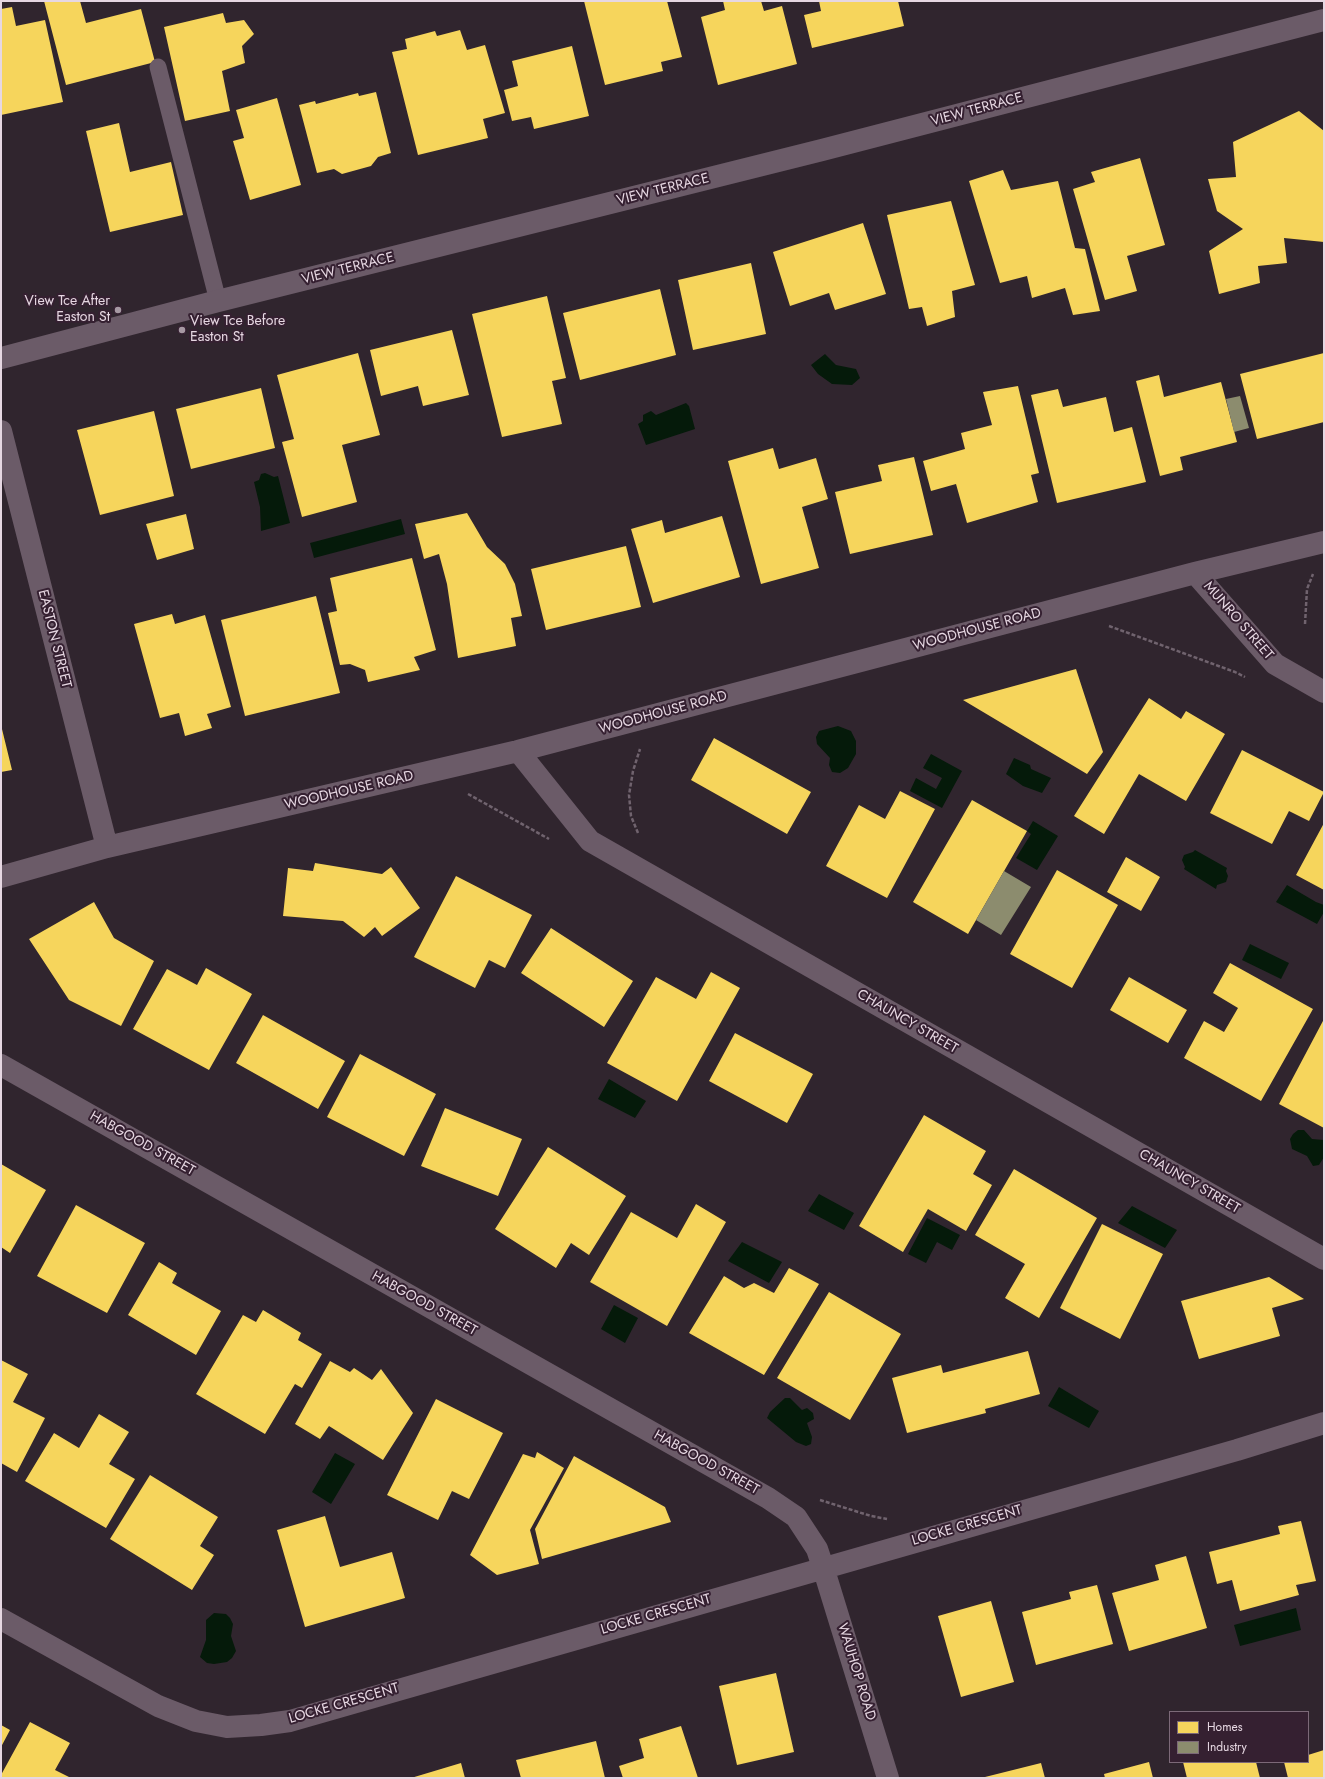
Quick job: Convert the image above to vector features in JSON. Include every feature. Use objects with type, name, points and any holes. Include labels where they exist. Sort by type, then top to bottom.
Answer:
[{"type":"street","name":"VIEW TERRACE","points":[[1,358],[218,301],[822,150],[1324,20]]},
{"type":"street","name":"EASTON STREET","points":[[1,431],[107,847]]},
{"type":"street","name":"WOODHOUSE ROAD","points":[[1,877],[107,847],[518,752],[1195,572],[1324,542]]},
{"type":"street","name":"MUNRO STREET","points":[[1195,572],[1275,664],[1324,692]]},
{"type":"street","name":"CHAUNCY STREET","points":[[518,752],[590,841],[1324,1259]]},
{"type":"street","name":"HABGOOD STREET","points":[[1,1065],[768,1498],[796,1518],[817,1549],[824,1567]]},
{"type":"street","name":"LOCKE CRESCENT","points":[[1,1619],[158,1706],[196,1721],[227,1727],[261,1725],[290,1721],[1229,1452],[1324,1423]]},
{"type":"street","name":"WAUHOP ROAD","points":[[824,1567],[888,1778]]},
{"type":"lane","points":[[158,67],[218,301]]},
{"type":"path","points":[[1305,624],[1306,589],[1315,571]]},
{"type":"path","points":[[1108,626],[1234,672],[1248,679]]},
{"type":"path","points":[[641,748],[633,771],[629,795],[631,816],[637,832],[642,838]]},
{"type":"path","points":[[462,793],[550,840]]},
{"type":"path","points":[[818,1499],[871,1516],[891,1519]]},
{"type":"shaded area","points":[[825,354],[836,365],[856,369],[860,378],[852,385],[832,384],[818,374],[811,365]]},
{"type":"shaded area","points":[[686,403],[689,406],[695,429],[646,445],[638,424],[643,421],[643,415],[651,411],[656,415]]},
{"type":"shaded area","points":[[265,473],[274,477],[278,476],[290,523],[261,531],[260,507],[254,482],[259,480],[261,474]]},
{"type":"shaded area","points":[[401,519],[405,534],[314,558],[310,543]]},
{"type":"shaded area","points":[[838,726],[851,731],[856,741],[856,754],[848,768],[840,773],[832,772],[829,765],[830,758],[817,744],[816,737],[819,731]]},
{"type":"shaded area","points":[[931,754],[962,771],[942,808],[910,791],[916,778],[936,789],[942,778],[923,768]]},
{"type":"shaded area","points":[[1014,758],[1030,765],[1031,769],[1051,778],[1042,793],[1023,786],[1006,774]]},
{"type":"shaded area","points":[[1033,821],[1058,836],[1037,870],[1016,858],[1031,834],[1027,831]]},
{"type":"shaded area","points":[[1195,850],[1227,868],[1226,871],[1228,876],[1226,882],[1217,885],[1216,889],[1184,869],[1185,867],[1182,860],[1184,855]]},
{"type":"shaded area","points":[[1287,885],[1324,905],[1324,912],[1317,924],[1276,902]]},
{"type":"shaded area","points":[[1250,944],[1289,963],[1281,979],[1242,960]]},
{"type":"shaded area","points":[[609,1079],[646,1101],[635,1118],[598,1099]]},
{"type":"shaded area","points":[[1298,1130],[1304,1130],[1312,1139],[1324,1140],[1324,1157],[1319,1165],[1313,1166],[1307,1156],[1292,1149],[1290,1139]]},
{"type":"shaded area","points":[[819,1194],[854,1213],[844,1230],[808,1211]]},
{"type":"shaded area","points":[[1132,1206],[1177,1230],[1165,1248],[1118,1223]]},
{"type":"shaded area","points":[[927,1218],[960,1235],[952,1250],[937,1242],[926,1263],[908,1254]]},
{"type":"shaded area","points":[[742,1242],[782,1262],[769,1283],[728,1261]]},
{"type":"shaded area","points":[[614,1305],[638,1318],[625,1343],[601,1329]]},
{"type":"shaded area","points":[[1059,1387],[1099,1411],[1089,1428],[1048,1406]]},
{"type":"shaded area","points":[[785,1398],[790,1398],[802,1410],[807,1408],[813,1413],[814,1419],[807,1423],[812,1437],[811,1444],[806,1446],[796,1442],[767,1418],[770,1412]]},
{"type":"shaded area","points":[[335,1453],[355,1464],[331,1504],[312,1492]]},
{"type":"shaded area","points":[[1296,1608],[1301,1630],[1240,1646],[1234,1625]]},
{"type":"shaded area","points":[[214,1613],[226,1614],[230,1618],[233,1624],[231,1636],[236,1651],[232,1658],[227,1662],[214,1664],[207,1663],[200,1657],[206,1640],[206,1620]]},
{"type":"building: Homes","points":[[44,1],[80,1],[86,23],[141,9],[155,62],[66,85]]},
{"type":"building: Homes","points":[[584,1],[667,1],[682,57],[661,62],[663,71],[605,85]]},
{"type":"building: Homes","points":[[723,1],[761,1],[764,11],[782,6],[797,64],[718,85],[701,17],[725,10]]},
{"type":"building: Homes","points":[[819,1],[898,1],[904,26],[812,48],[804,15],[821,11]]},
{"type":"building: Homes","points":[[12,7],[16,26],[45,20],[63,102],[1,115],[1,9]]},
{"type":"building: Homes","points":[[223,13],[226,23],[244,20],[254,34],[242,46],[245,63],[222,71],[230,111],[185,121],[164,27]]},
{"type":"building: Homes","points":[[460,30],[467,50],[485,45],[505,113],[483,119],[488,138],[418,155],[392,52],[407,49],[405,39],[435,31],[437,36]]},
{"type":"building: Homes","points":[[572,46],[589,116],[534,129],[531,117],[512,121],[504,90],[518,86],[512,61]]},
{"type":"building: Homes","points":[[376,92],[391,153],[378,157],[371,166],[342,174],[334,169],[317,173],[299,105],[315,101],[316,104],[358,93],[359,96]]},
{"type":"building: Homes","points":[[277,98],[301,185],[250,200],[233,141],[244,138],[236,110]]},
{"type":"building: Homes","points":[[1299,111],[1324,131],[1324,242],[1284,238],[1287,263],[1258,266],[1260,283],[1219,294],[1209,251],[1243,229],[1217,211],[1208,179],[1236,177],[1233,142]]},
{"type":"building: Homes","points":[[119,123],[130,172],[171,162],[183,215],[110,232],[86,131]]},
{"type":"building: Homes","points":[[1140,158],[1165,245],[1127,256],[1137,291],[1105,300],[1073,189],[1095,182],[1091,172]]},
{"type":"building: Homes","points":[[1003,170],[1011,190],[1058,181],[1075,248],[1085,249],[1100,311],[1073,315],[1065,288],[1032,298],[1027,276],[1000,283],[969,181]]},
{"type":"building: Homes","points":[[951,201],[975,285],[952,291],[955,317],[927,326],[922,307],[909,309],[887,215]]},
{"type":"building: Homes","points":[[863,223],[886,294],[835,310],[829,293],[790,306],[773,252]]},
{"type":"building: Homes","points":[[751,263],[766,334],[693,350],[678,280]]},
{"type":"building: Homes","points":[[660,289],[676,355],[580,380],[563,313]]},
{"type":"building: Homes","points":[[547,296],[566,378],[552,381],[562,424],[502,437],[472,314]]},
{"type":"building: Homes","points":[[452,330],[469,395],[423,406],[418,386],[381,396],[370,350]]},
{"type":"building: Homes","points":[[358,353],[380,435],[342,445],[357,502],[302,517],[282,442],[294,439],[277,375]]},
{"type":"building: Homes","points":[[1324,353],[1324,422],[1257,439],[1240,374]]},
{"type":"building: Homes","points":[[1159,375],[1164,397],[1221,382],[1237,442],[1180,457],[1183,470],[1160,476],[1136,381]]},
{"type":"building: Homes","points":[[1018,386],[1039,473],[1031,475],[1038,502],[967,523],[956,484],[931,491],[923,461],[965,449],[961,433],[992,425],[983,392]]},
{"type":"building: Homes","points":[[261,388],[275,448],[191,469],[176,409]]},
{"type":"building: Homes","points":[[1058,389],[1063,407],[1106,397],[1114,432],[1132,427],[1146,482],[1057,503],[1031,395]]},
{"type":"building: Homes","points":[[154,411],[174,496],[100,515],[77,430]]},
{"type":"building: Homes","points":[[773,448],[779,469],[816,458],[828,499],[802,507],[819,568],[761,584],[728,461]]},
{"type":"building: Homes","points":[[914,457],[933,535],[850,554],[835,492],[882,481],[878,465]]},
{"type":"building: Homes","points":[[467,513],[487,547],[505,564],[515,584],[522,616],[511,618],[516,646],[458,658],[447,584],[439,554],[424,559],[415,524]]},
{"type":"building: Homes","points":[[186,514],[194,549],[157,560],[146,524]]},
{"type":"building: Homes","points":[[722,516],[740,577],[653,603],[631,529],[662,520],[665,533]]},
{"type":"building: Homes","points":[[626,546],[641,607],[546,630],[531,569]]},
{"type":"building: Homes","points":[[412,558],[436,650],[414,657],[420,670],[368,682],[365,670],[350,664],[340,665],[328,613],[337,611],[330,578]]},
{"type":"building: Homes","points":[[316,596],[340,693],[245,716],[221,620]]},
{"type":"building: Homes","points":[[172,614],[175,624],[205,615],[231,707],[207,714],[212,728],[185,736],[179,713],[160,718],[134,624]]},
{"type":"building: Homes","points":[[1076,669],[1103,752],[1087,774],[963,700]]},
{"type":"building: Homes","points":[[1149,698],[1181,719],[1186,711],[1225,734],[1186,801],[1139,774],[1104,834],[1074,816]]},
{"type":"building: Homes","points":[[1,725],[12,770],[1,772]]},
{"type":"building: Homes","points":[[714,738],[811,792],[787,834],[691,780]]},
{"type":"building: Homes","points":[[1242,750],[1324,792],[1309,821],[1289,811],[1272,844],[1210,813]]},
{"type":"building: Homes","points":[[900,791],[935,809],[887,898],[826,866],[859,805],[885,819]]},
{"type":"building: Homes","points":[[972,800],[1027,831],[968,934],[913,902]]},
{"type":"building: Homes","points":[[1324,823],[1324,890],[1296,875]]},
{"type":"building: Homes","points":[[1126,857],[1160,877],[1141,911],[1107,892]]},
{"type":"building: Homes","points":[[315,863],[382,874],[391,867],[420,908],[382,936],[375,927],[364,937],[343,921],[283,916],[288,868],[313,871]]},
{"type":"building: Homes","points":[[1057,870],[1118,905],[1072,988],[1010,954]]},
{"type":"building: Homes","points":[[456,876],[532,915],[505,968],[489,960],[475,988],[414,957]]},
{"type":"building: Homes","points":[[94,902],[114,938],[154,961],[121,1026],[69,1000],[29,939]]},
{"type":"building: Homes","points":[[551,928],[633,981],[604,1027],[521,973]]},
{"type":"building: Homes","points":[[1230,963],[1313,1009],[1261,1101],[1184,1058],[1204,1021],[1224,1032],[1238,1008],[1213,993]]},
{"type":"building: Homes","points":[[206,968],[252,994],[209,1070],[133,1029],[167,969],[197,985]]},
{"type":"building: Homes","points":[[711,972],[740,988],[677,1101],[607,1063],[656,977],[696,999]]},
{"type":"building: Homes","points":[[1129,977],[1187,1010],[1168,1043],[1110,1010]]},
{"type":"building: Homes","points":[[263,1015],[345,1061],[318,1109],[236,1063]]},
{"type":"building: Homes","points":[[1324,1019],[1324,1128],[1279,1104]]},
{"type":"building: Homes","points":[[735,1033],[813,1074],[787,1123],[709,1081]]},
{"type":"building: Homes","points":[[360,1054],[436,1094],[404,1156],[327,1117]]},
{"type":"building: Homes","points":[[445,1108],[522,1139],[498,1196],[421,1166]]},
{"type":"building: Homes","points":[[924,1115],[986,1151],[973,1174],[992,1185],[966,1231],[928,1209],[903,1252],[859,1226]]},
{"type":"building: Homes","points":[[548,1147],[626,1196],[589,1255],[571,1243],[556,1268],[495,1229]]},
{"type":"building: Homes","points":[[1,1164],[46,1190],[10,1253],[1,1247]]},
{"type":"building: Homes","points":[[1014,1169],[1097,1218],[1039,1318],[1005,1298],[1025,1264],[975,1235]]},
{"type":"building: Homes","points":[[696,1204],[726,1222],[667,1326],[590,1282],[631,1212],[677,1238]]},
{"type":"building: Homes","points":[[76,1205],[145,1243],[107,1313],[37,1276]]},
{"type":"building: Homes","points":[[1102,1224],[1163,1254],[1120,1339],[1060,1308]]},
{"type":"building: Homes","points":[[159,1262],[177,1273],[172,1283],[221,1311],[196,1355],[128,1315]]},
{"type":"building: Homes","points":[[789,1268],[819,1284],[764,1375],[689,1333],[724,1276],[744,1288],[754,1283],[774,1293]]},
{"type":"building: Homes","points":[[1269,1277],[1304,1299],[1272,1308],[1280,1336],[1199,1359],[1181,1301]]},
{"type":"building: Homes","points":[[829,1292],[901,1334],[850,1420],[777,1378]]},
{"type":"building: Homes","points":[[263,1310],[301,1333],[298,1340],[322,1354],[302,1388],[295,1384],[265,1434],[196,1394],[243,1315],[256,1322]]},
{"type":"building: Homes","points":[[1028,1351],[1040,1394],[985,1409],[986,1413],[907,1433],[892,1378],[941,1365],[943,1373]]},
{"type":"building: Homes","points":[[1,1360],[28,1374],[13,1402],[45,1418],[17,1472],[1,1463]]},
{"type":"building: Homes","points":[[330,1361],[350,1372],[354,1368],[372,1380],[381,1369],[413,1413],[383,1460],[329,1426],[320,1439],[295,1424]]},
{"type":"building: Homes","points":[[436,1399],[503,1433],[469,1499],[452,1491],[438,1520],[387,1495]]},
{"type":"building: Homes","points":[[99,1414],[129,1432],[109,1464],[135,1479],[106,1528],[25,1481],[54,1433],[79,1448]]},
{"type":"building: Homes","points":[[537,1452],[564,1468],[530,1530],[539,1564],[497,1575],[470,1555],[523,1454],[535,1458]]},
{"type":"building: Homes","points":[[574,1456],[665,1507],[671,1522],[542,1559],[535,1529]]},
{"type":"building: Homes","points":[[150,1475],[218,1517],[200,1546],[214,1555],[192,1590],[110,1539]]},
{"type":"building: Homes","points":[[325,1516],[340,1567],[392,1552],[405,1598],[305,1627],[277,1530]]},
{"type":"building: Homes","points":[[1301,1521],[1316,1581],[1296,1585],[1299,1595],[1240,1611],[1232,1580],[1217,1584],[1209,1552],[1280,1534],[1278,1526]]},
{"type":"building: Homes","points":[[1186,1556],[1207,1628],[1129,1651],[1112,1593],[1159,1580],[1155,1565]]},
{"type":"building: Homes","points":[[1097,1585],[1113,1644],[1036,1665],[1022,1612],[1071,1599],[1069,1592]]},
{"type":"building: Homes","points":[[991,1601],[1014,1682],[961,1697],[938,1616]]},
{"type":"building: Homes","points":[[776,1673],[794,1752],[737,1765],[719,1686]]},
{"type":"building: Homes","points":[[30,1722],[70,1743],[55,1770],[71,1778],[1,1778],[1,1775]]},
{"type":"building: Homes","points":[[1,1725],[10,1730],[1,1747]]},
{"type":"building: Homes","points":[[681,1726],[698,1778],[623,1778],[619,1766],[644,1758],[639,1739]]},
{"type":"building: Homes","points":[[596,1741],[605,1778],[521,1778],[516,1760]]},
{"type":"building: Homes","points":[[1324,1750],[1324,1778],[1288,1778],[1284,1763],[1309,1763],[1309,1755]]},
{"type":"building: Homes","points":[[1149,1762],[1153,1778],[1105,1778],[1104,1774]]},
{"type":"building: Homes","points":[[461,1763],[465,1778],[411,1778]]},
{"type":"building: Homes","points":[[1041,1763],[1045,1778],[985,1778],[985,1777]]},
{"type":"building: Homes","points":[[1183,1763],[1256,1763],[1260,1778],[1187,1778]]},
{"type":"building: Industry","points":[[1240,396],[1249,428],[1234,432],[1226,399]]},
{"type":"building: Industry","points":[[1004,871],[1031,887],[1001,935],[976,920]]},
{"type":"place","name":"View Tce After Easton St","points":[[118,310]]},
{"type":"place","name":"View Tce Before Easton St","points":[[182,330]]}]
